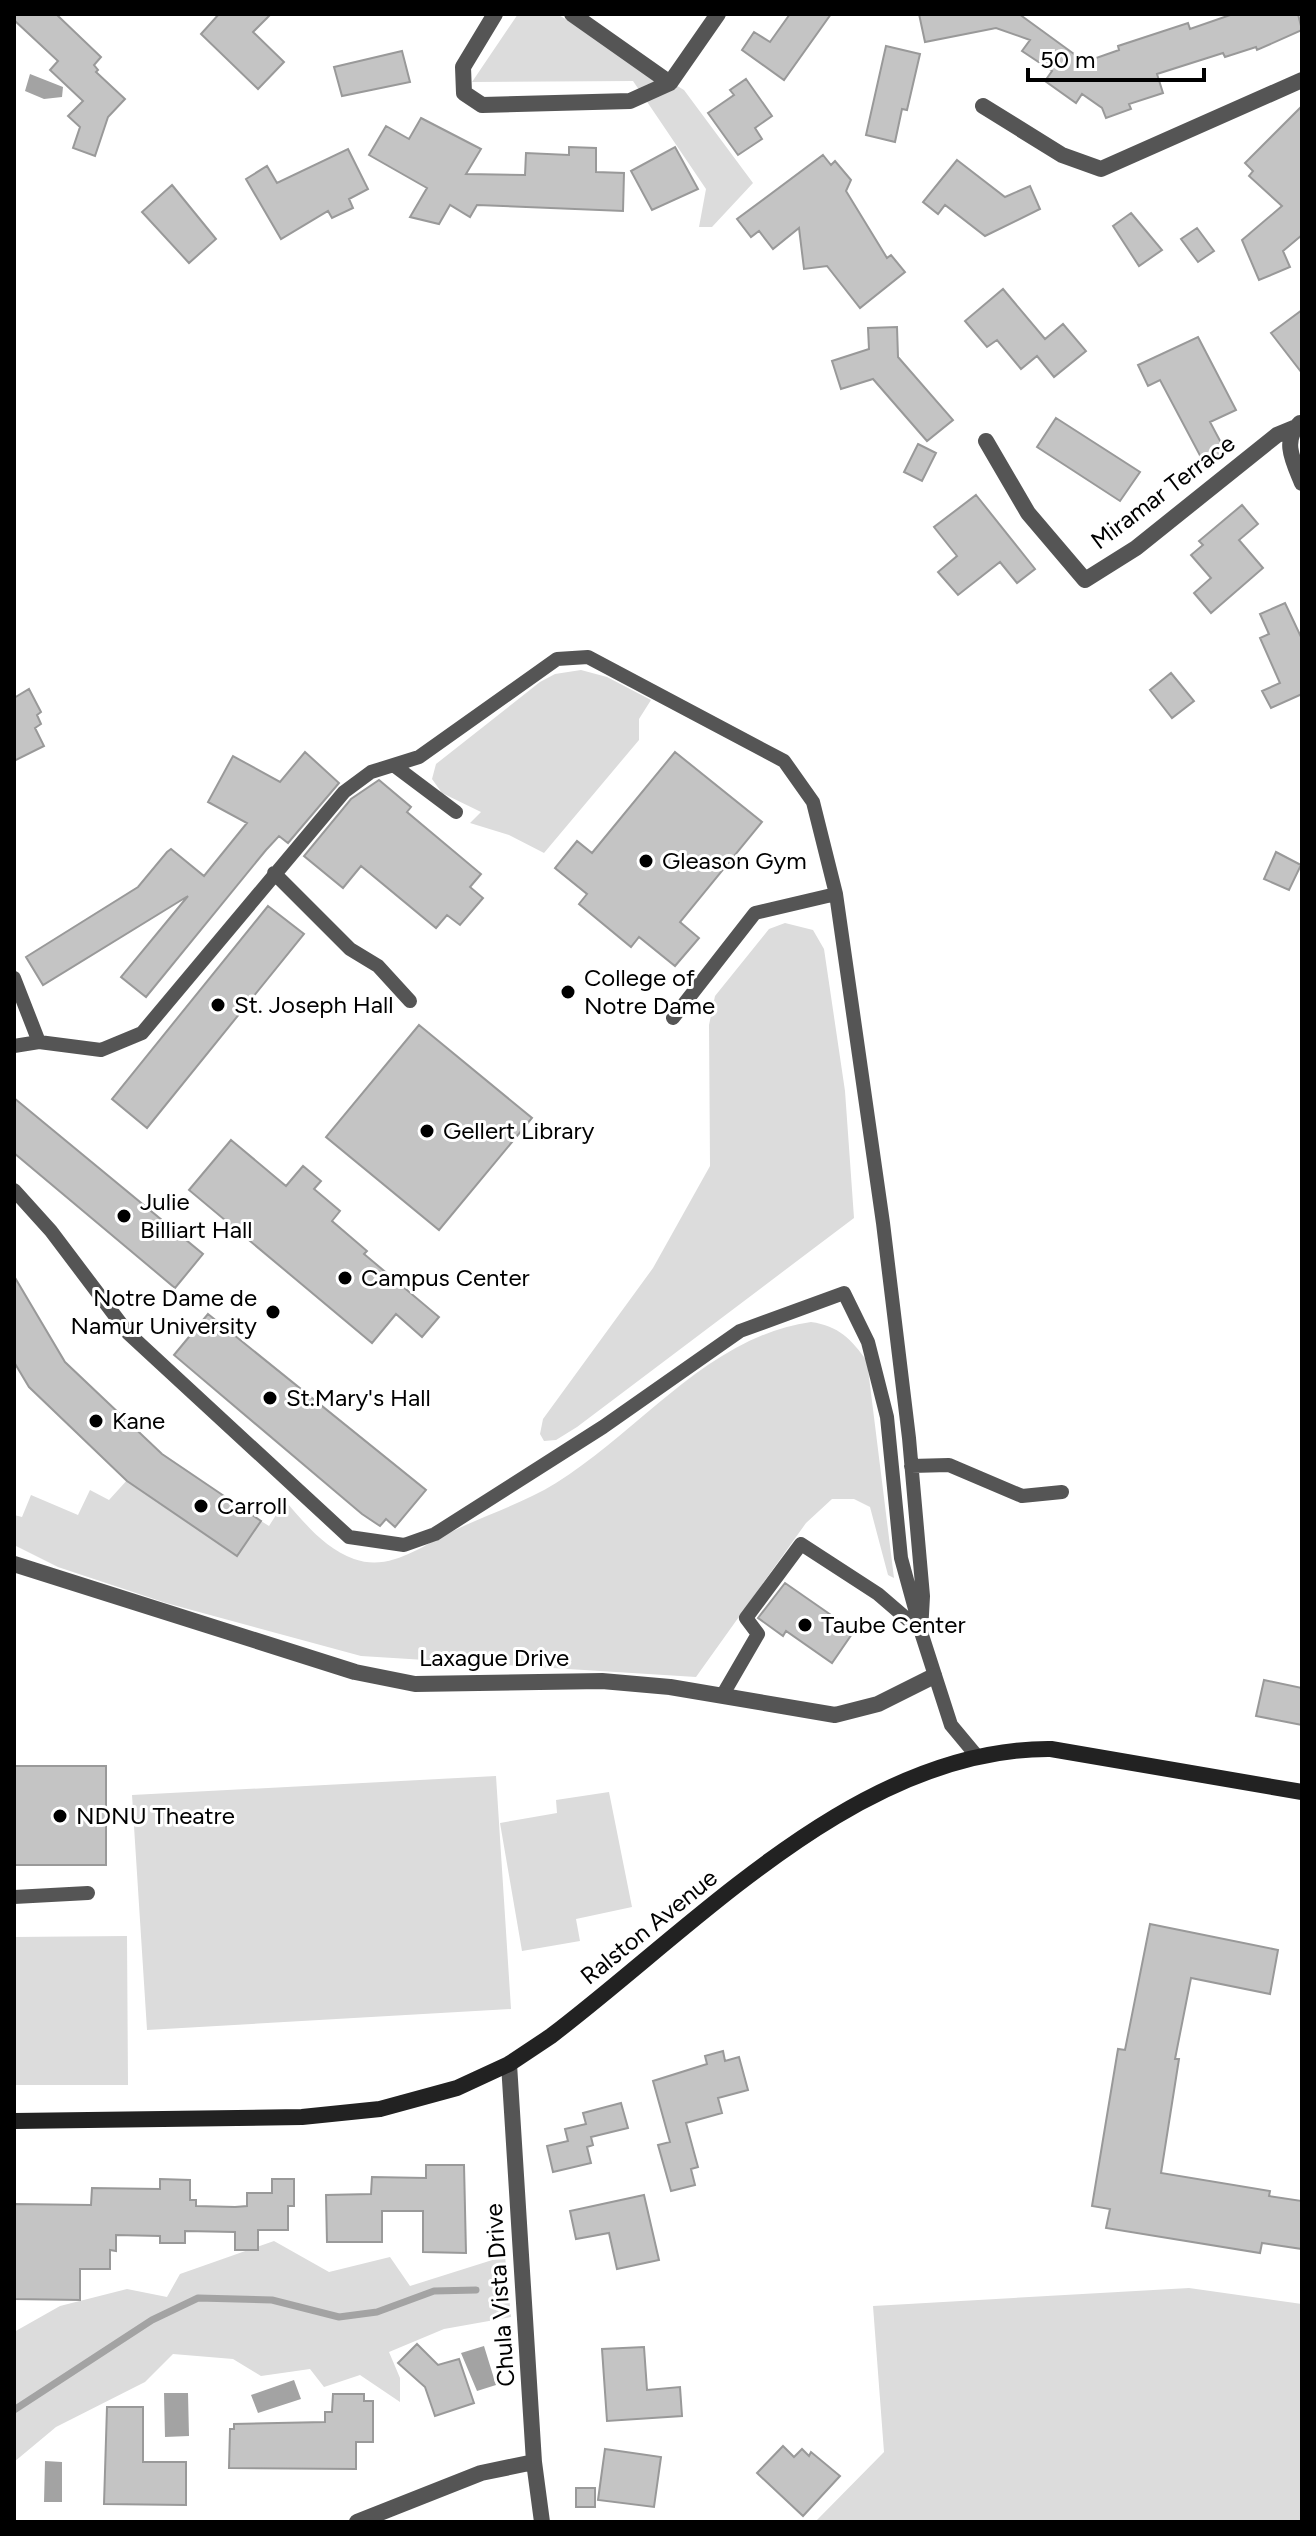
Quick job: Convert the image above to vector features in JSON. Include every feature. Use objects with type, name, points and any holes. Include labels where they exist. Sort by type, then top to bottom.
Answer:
[{"type":"main road","name":"Ralston Avenue","points":[[14,2121],[302,2117],[380,2109],[457,2088],[509,2064],[594,2003],[809,1833],[897,1784],[976,1755],[1014,1748],[1051,1749],[1302,1792]]},
{"type":"street","points":[[495,14],[463,67],[464,93],[482,105],[630,101],[670,83],[718,14]]},
{"type":"street","points":[[572,14],[670,83]]},
{"type":"street","points":[[983,106],[1062,155],[1101,169],[1302,80]]},
{"type":"street","name":"Miramar Terrace","points":[[986,441],[1028,513],[1085,580],[1136,548],[1277,435],[1298,425]]},
{"type":"street","name":"Miramar Terrace","points":[[1298,425],[1288,449],[1302,483]]},
{"type":"street","name":"Laxague Drive","points":[[14,1564],[355,1672],[415,1684],[602,1681],[722,1696],[835,1715],[878,1704],[934,1676]]},
{"type":"street","name":"Chula Vista Drive","points":[[509,2064],[534,2462],[542,2522]]},
{"type":"street","points":[[357,2522],[481,2473],[534,2462]]},
{"type":"lane","points":[[14,1046],[39,1042],[101,1050],[142,1033],[344,792],[371,772],[396,767],[419,757],[557,659],[588,657],[784,761],[813,802],[836,894],[909,1438],[923,1596],[921,1632]]},
{"type":"lane","points":[[396,767],[456,812]]},
{"type":"lane","points":[[274,873],[350,949],[378,966],[410,1001]]},
{"type":"lane","points":[[673,1018],[755,913],[836,894]]},
{"type":"lane","points":[[14,978],[39,1042]]},
{"type":"lane","points":[[14,1190],[51,1231],[128,1333],[349,1537],[404,1545],[435,1534],[603,1427],[740,1331],[844,1293],[868,1342],[887,1417],[901,1558],[921,1632],[951,1725],[976,1755]]},
{"type":"lane","points":[[911,1466],[949,1465],[1022,1496],[1062,1492]]},
{"type":"lane","points":[[722,1696],[758,1634],[746,1618],[801,1544],[878,1594],[921,1632]]},
{"type":"lane","points":[[14,1897],[88,1893]]},
{"type":"shaded area","points":[[518,14],[557,14],[684,90],[753,183],[712,227],[699,227],[706,189],[633,81],[472,82]]},
{"type":"shaded area","points":[[30,74],[63,87],[62,97],[44,99],[25,91]]},
{"type":"shaded area","points":[[581,670],[607,677],[651,700],[639,719],[639,740],[544,853],[509,835],[470,823],[481,812],[442,793],[432,779],[436,764],[540,682],[555,674]]},
{"type":"shaded area","points":[[785,923],[813,930],[824,949],[845,1091],[854,1218],[577,1427],[556,1440],[544,1441],[540,1434],[543,1419],[653,1268],[710,1166],[709,1025],[715,996],[769,929]]},
{"type":"shaded area","points":[[811,1322],[844,1335],[867,1361],[894,1578],[888,1575],[870,1507],[854,1499],[832,1499],[806,1523],[696,1677],[361,1656],[166,1603],[58,1567],[14,1545],[14,1515],[22,1517],[31,1495],[78,1515],[90,1490],[109,1500],[129,1478],[141,1491],[237,1556],[261,1521],[269,1526],[285,1501],[316,1534],[343,1554],[367,1562],[393,1560],[556,1483],[587,1462],[677,1388],[740,1346],[774,1331]]},
{"type":"shaded area","points":[[496,1776],[511,2009],[147,2030],[132,1795]]},
{"type":"shaded area","points":[[609,1792],[632,1907],[576,1919],[580,1941],[522,1951],[500,1823],[557,1813],[556,1800]]},
{"type":"shaded area","points":[[127,1936],[128,2085],[14,2085],[14,1937]]},
{"type":"shaded area","points":[[274,2241],[329,2272],[390,2257],[410,2286],[505,2256],[511,2317],[444,2329],[389,2352],[400,2378],[400,2402],[360,2375],[324,2387],[310,2369],[261,2376],[233,2359],[173,2354],[145,2382],[56,2427],[14,2462],[14,2332],[60,2306],[127,2289],[167,2297],[180,2274]]},
{"type":"shaded area","points":[[1189,2288],[1302,2304],[1302,2522],[815,2522],[884,2452],[873,2306]]},
{"type":"shaded area","points":[[484,2346],[496,2385],[477,2391],[461,2353]]},
{"type":"shaded area","points":[[294,2380],[301,2399],[258,2413],[251,2395]]},
{"type":"shaded area","points":[[164,2393],[188,2393],[189,2436],[165,2437]]},
{"type":"shaded area","points":[[45,2461],[62,2462],[62,2502],[44,2502]]},
{"type":"building","points":[[14,14],[56,14],[101,57],[94,65],[98,70],[96,72],[125,99],[108,117],[95,156],[73,148],[80,127],[68,116],[83,101],[50,70],[58,61],[14,20]]},
{"type":"building","points":[[219,14],[271,14],[253,32],[284,62],[258,89],[201,34]]},
{"type":"building","points":[[790,14],[831,14],[784,80],[742,50],[754,32],[770,42]]},
{"type":"building","points":[[919,14],[1019,14],[1085,62],[1119,50],[1118,46],[1188,23],[1190,29],[1233,14],[1298,14],[1302,30],[1257,50],[1256,47],[1225,57],[1223,53],[1157,74],[1163,93],[1129,104],[1131,109],[1106,118],[1102,108],[1082,94],[1076,103],[1045,81],[1052,71],[1022,51],[1030,40],[996,28],[925,42]]},
{"type":"building","points":[[886,46],[920,54],[907,110],[902,109],[895,142],[866,135]]},
{"type":"building","points":[[402,51],[410,82],[342,96],[334,67]]},
{"type":"building","points":[[746,79],[772,116],[755,128],[762,139],[738,155],[708,113],[734,95],[730,90]]},
{"type":"building","points":[[1302,106],[1302,235],[1283,251],[1290,267],[1259,280],[1242,240],[1282,206],[1249,176],[1253,171],[1245,163]]},
{"type":"building","points":[[421,118],[481,149],[466,174],[525,175],[526,153],[569,155],[569,147],[596,148],[596,172],[624,173],[623,211],[477,205],[470,217],[450,205],[439,224],[410,217],[427,188],[369,155],[386,126],[409,139]]},
{"type":"building","points":[[675,147],[698,189],[652,210],[631,171]]},
{"type":"building","points":[[348,149],[368,189],[349,199],[353,208],[332,218],[328,211],[281,239],[246,179],[267,166],[277,183]]},
{"type":"building","points":[[823,155],[831,165],[835,161],[851,180],[846,191],[887,258],[891,255],[905,272],[860,308],[827,266],[804,269],[799,228],[773,249],[759,231],[751,237],[737,219]]},
{"type":"building","points":[[957,160],[1005,197],[1030,186],[1040,209],[985,236],[945,205],[938,214],[923,202]]},
{"type":"building","points":[[172,185],[216,239],[189,263],[142,212]]},
{"type":"building","points":[[1131,213],[1162,250],[1139,266],[1113,226]]},
{"type":"building","points":[[1197,228],[1214,251],[1198,262],[1181,239]]},
{"type":"building","points":[[1003,289],[1045,339],[1063,324],[1086,351],[1054,377],[1037,356],[1021,369],[997,340],[987,347],[965,321]]},
{"type":"building","points":[[1302,310],[1302,373],[1271,333]]},
{"type":"building","points":[[897,327],[898,357],[953,420],[927,441],[873,379],[841,389],[832,361],[869,349],[868,328]]},
{"type":"building","points":[[1198,337],[1236,410],[1210,422],[1226,452],[1204,463],[1160,380],[1148,386],[1138,365]]},
{"type":"building","points":[[1056,418],[1140,472],[1120,501],[1037,447]]},
{"type":"building","points":[[918,444],[936,453],[922,481],[904,472]]},
{"type":"building","points":[[976,495],[1035,569],[1017,583],[1000,562],[958,595],[938,572],[957,556],[934,527]]},
{"type":"building","points":[[1242,505],[1258,524],[1239,540],[1263,568],[1211,613],[1194,593],[1211,578],[1191,555],[1203,545],[1199,541]]},
{"type":"building","points":[[1285,603],[1302,639],[1302,694],[1271,708],[1262,691],[1280,683],[1260,638],[1269,634],[1260,614]]},
{"type":"building","points":[[1171,673],[1194,701],[1172,718],[1150,690]]},
{"type":"building","points":[[29,689],[41,712],[37,715],[41,724],[35,728],[44,746],[14,761],[14,698]]},
{"type":"building","points":[[305,752],[339,783],[288,843],[279,836],[266,850],[146,997],[121,977],[188,896],[43,985],[26,957],[138,887],[171,849],[204,876],[247,823],[208,802],[233,756],[280,782]]},
{"type":"building","name":"Gleason Gym","points":[[675,752],[762,822],[680,922],[699,938],[675,966],[639,937],[631,947],[579,904],[587,894],[555,868],[577,841],[592,853]]},
{"type":"building","points":[[379,780],[411,807],[407,812],[481,874],[470,887],[483,898],[460,925],[447,915],[436,928],[361,866],[343,888],[304,856],[351,799]]},
{"type":"building","points":[[1276,852],[1301,865],[1289,890],[1264,879]]},
{"type":"building","name":"St. Joseph Hall","points":[[268,906],[304,934],[147,1128],[112,1099]]},
{"type":"building","name":"Gellert Library","points":[[419,1025],[532,1118],[439,1230],[326,1137]]},
{"type":"building","name":"Julie Billiart Hall","points":[[14,1098],[203,1254],[175,1288],[14,1153]]},
{"type":"building","points":[[231,1140],[286,1186],[303,1166],[321,1181],[314,1189],[340,1211],[332,1221],[367,1251],[364,1254],[439,1317],[422,1337],[396,1314],[372,1343],[189,1190]]},
{"type":"building","points":[[14,1276],[65,1362],[162,1454],[261,1521],[237,1556],[127,1481],[29,1387],[14,1362]]},
{"type":"building","name":"St.Mary's Hall","points":[[208,1314],[426,1490],[395,1527],[386,1519],[380,1526],[362,1514],[174,1355]]},
{"type":"building","name":"Taube Center","points":[[785,1583],[854,1631],[832,1663],[786,1631],[783,1636],[758,1618]]},
{"type":"building","points":[[1264,1680],[1302,1688],[1302,1725],[1256,1716]]},
{"type":"building","name":"NDNU Theatre","points":[[14,1766],[106,1766],[106,1865],[14,1865]]},
{"type":"building","points":[[1150,1924],[1278,1950],[1270,1994],[1191,1978],[1175,2059],[1179,2059],[1161,2173],[1270,2191],[1269,2196],[1302,2201],[1302,2249],[1262,2243],[1260,2253],[1106,2228],[1110,2209],[1092,2206],[1118,2049],[1125,2050]]},
{"type":"building","points":[[723,2051],[725,2061],[739,2057],[748,2090],[718,2098],[722,2113],[686,2123],[698,2167],[691,2169],[695,2185],[671,2191],[658,2145],[670,2142],[653,2081],[707,2064],[705,2056]]},
{"type":"building","points":[[621,2103],[628,2128],[591,2137],[593,2145],[587,2147],[591,2163],[553,2172],[547,2146],[568,2141],[565,2129],[586,2124],[583,2113]]},
{"type":"building","points":[[426,2165],[464,2165],[466,2253],[423,2252],[423,2211],[382,2211],[382,2242],[327,2242],[326,2195],[371,2194],[372,2177],[426,2178]]},
{"type":"building","points":[[160,2179],[190,2180],[190,2200],[196,2200],[196,2206],[235,2207],[247,2206],[247,2193],[272,2193],[272,2179],[294,2179],[294,2206],[288,2206],[288,2230],[258,2230],[258,2250],[235,2250],[235,2232],[185,2231],[185,2243],[160,2243],[160,2236],[116,2235],[116,2251],[110,2250],[110,2269],[80,2269],[80,2300],[14,2299],[15,2204],[91,2205],[92,2188],[160,2189]]},
{"type":"building","points":[[644,2195],[659,2260],[617,2269],[609,2233],[576,2239],[570,2211]]},
{"type":"building","points":[[417,2344],[438,2365],[459,2359],[474,2403],[435,2416],[425,2387],[398,2363]]},
{"type":"building","points":[[644,2347],[647,2390],[680,2387],[682,2416],[607,2421],[602,2349]]},
{"type":"building","points":[[333,2394],[364,2394],[364,2401],[373,2401],[373,2442],[356,2442],[356,2469],[229,2468],[230,2429],[234,2429],[234,2424],[325,2422],[325,2412],[332,2412]]},
{"type":"building","points":[[107,2407],[143,2407],[143,2462],[186,2462],[186,2505],[104,2504]]},
{"type":"building","points":[[783,2446],[794,2457],[802,2449],[809,2456],[811,2452],[840,2476],[803,2516],[757,2473]]},
{"type":"building","points":[[605,2449],[661,2457],[654,2507],[598,2500]]},
{"type":"building","points":[[576,2488],[595,2488],[595,2507],[576,2507]]},
{"type":"waterway","points":[[14,2410],[152,2320],[198,2298],[272,2300],[339,2317],[377,2312],[434,2291],[476,2290]]},
{"type":"place","name":"Gleason Gym","points":[[646,861]]},
{"type":"place","name":"College of Notre Dame","points":[[568,992]]},
{"type":"place","name":"St. Joseph Hall","points":[[218,1005]]},
{"type":"place","name":"Gellert Library","points":[[427,1131]]},
{"type":"place","name":"Julie Billiart Hall","points":[[124,1216]]},
{"type":"place","name":"Campus Center","points":[[345,1278]]},
{"type":"place","name":"Notre Dame de Namur University","points":[[273,1312]]},
{"type":"place","name":"St.Mary's Hall","points":[[270,1398]]},
{"type":"place","name":"Kane","points":[[96,1421]]},
{"type":"place","name":"Carroll","points":[[201,1506]]},
{"type":"place","name":"Taube Center","points":[[805,1625]]},
{"type":"place","name":"NDNU Theatre","points":[[60,1816]]}]
